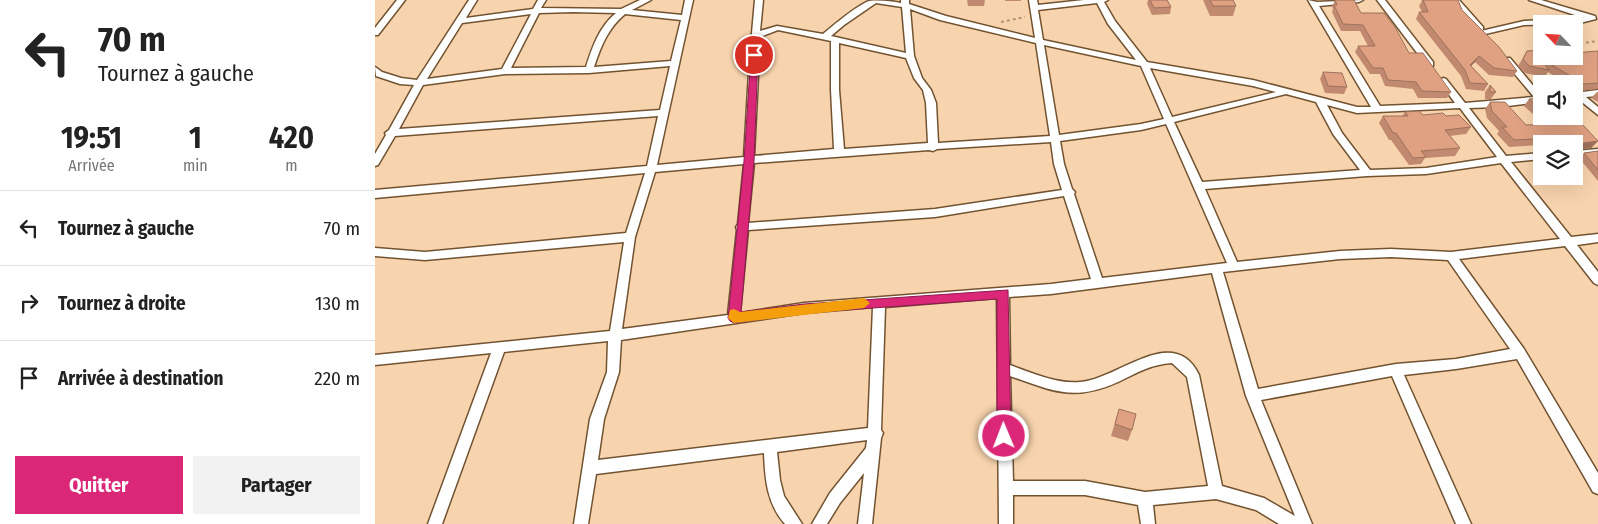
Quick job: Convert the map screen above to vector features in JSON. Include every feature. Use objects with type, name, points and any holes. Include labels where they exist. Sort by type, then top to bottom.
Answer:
[{"type":"street","points":[[375,33],[401,0]]},
{"type":"street","points":[[375,163],[390,133],[420,83],[473,0]]},
{"type":"street","points":[[505,71],[542,0]]},
{"type":"street","points":[[589,70],[599,38],[619,12],[637,1],[647,0]]},
{"type":"street","points":[[581,524],[597,420],[613,372],[615,335],[630,237],[651,169],[689,0]]},
{"type":"street","points":[[734,318],[741,227],[749,161],[753,64],[759,0]]},
{"type":"street","points":[[825,37],[841,23],[875,0],[906,3],[943,18],[1038,41],[1144,64],[1289,91],[1357,110],[1500,104],[1533,100]]},
{"type":"street","points":[[1098,283],[1070,192],[1059,164],[1038,41],[1035,8],[1101,0],[1111,22],[1144,64],[1233,267]]},
{"type":"street","points":[[1359,0],[1313,2],[1378,110]]},
{"type":"street","points":[[1381,0],[1461,105],[1570,241],[1598,280]]},
{"type":"street","points":[[1455,0],[1490,40]]},
{"type":"street","points":[[1533,0],[1595,20]]},
{"type":"street","points":[[906,3],[910,56],[929,96],[933,148]]},
{"type":"street","points":[[460,21],[507,13],[537,11],[649,13],[685,18]]},
{"type":"street","points":[[1483,33],[1524,22],[1595,20]]},
{"type":"street","points":[[757,35],[780,28],[910,56]]},
{"type":"street","points":[[835,40],[835,90],[839,152]]},
{"type":"street","points":[[1503,55],[1533,90]]},
{"type":"street","points":[[375,70],[379,74],[400,81],[420,83],[505,71],[589,70],[674,63]]},
{"type":"street","points":[[375,194],[839,152],[933,148],[1054,139],[1113,132],[1168,121],[1289,91]]},
{"type":"street","points":[[1583,94],[1598,93]]},
{"type":"street","points":[[1583,100],[1598,112]]},
{"type":"street","points":[[1320,101],[1338,134],[1367,173]]},
{"type":"street","points":[[390,133],[663,112]]},
{"type":"street","points":[[1583,153],[1598,152]]},
{"type":"street","points":[[1199,186],[1367,173],[1426,172],[1505,159],[1533,157]]},
{"type":"street","points":[[741,227],[935,213],[1070,192]]},
{"type":"street","points":[[375,252],[425,256],[630,237]]},
{"type":"street","points":[[375,360],[615,335],[804,308],[1003,294],[1340,255],[1391,253],[1451,256],[1598,238]]},
{"type":"street","points":[[1451,256],[1520,353],[1598,486]]},
{"type":"street","points":[[1216,269],[1253,396],[1305,524]]},
{"type":"street","points":[[1003,294],[1006,524]]},
{"type":"street","points":[[865,524],[876,433],[880,364],[879,302]]},
{"type":"street","points":[[435,524],[500,347]]},
{"type":"street","points":[[1253,396],[1396,370],[1456,364],[1520,353]]},
{"type":"street","points":[[1003,368],[1055,385],[1080,388],[1095,386],[1149,362],[1172,358],[1183,363],[1193,375],[1216,492]]},
{"type":"street","points":[[1396,370],[1464,524]]},
{"type":"street","points":[[590,468],[770,447],[805,440],[876,433]]},
{"type":"street","points":[[770,447],[773,493],[782,512],[795,524]]},
{"type":"street","points":[[819,524],[835,498],[874,448]]},
{"type":"street","points":[[1005,488],[1085,488],[1145,499],[1216,492],[1259,503],[1293,524]]},
{"type":"street","points":[[1145,499],[1148,524]]},
{"type":"path","points":[[979,26],[1035,8]]},
{"type":"path","points":[[1583,43],[1598,41]]},
{"type":"building","points":[[1150,0],[1167,0],[1171,7],[1154,8]]},
{"type":"building","points":[[1210,0],[1233,0],[1236,6],[1213,6]]},
{"type":"building","points":[[1335,0],[1354,0],[1361,13],[1384,13],[1395,27],[1409,53],[1423,53],[1451,92],[1422,91],[1416,82],[1388,80],[1383,68],[1373,68],[1358,46],[1375,46],[1363,25],[1343,24],[1334,5],[1337,5]]},
{"type":"building","points":[[1423,0],[1458,0],[1462,10],[1499,47],[1517,71],[1494,68],[1479,56],[1470,65],[1488,84],[1470,83],[1465,70],[1419,12],[1428,12]]},
{"type":"building","points":[[1527,51],[1533,51],[1533,65],[1545,65],[1549,70],[1529,66],[1523,59]]},
{"type":"building","points":[[1598,51],[1598,83],[1584,84],[1583,75],[1569,75],[1552,65],[1583,65],[1583,52]]},
{"type":"building","points":[[1323,72],[1342,73],[1347,87],[1328,86]]},
{"type":"building","points":[[1490,85],[1496,92],[1490,92]]},
{"type":"building","points":[[1490,102],[1505,102],[1526,125],[1583,125],[1598,141],[1583,143],[1583,135],[1533,135],[1533,139],[1514,140],[1502,127],[1507,127],[1492,111]]},
{"type":"building","points":[[1419,111],[1423,115],[1443,113],[1446,116],[1459,115],[1471,127],[1445,130],[1460,148],[1421,151],[1426,157],[1413,158],[1396,133],[1393,133],[1383,116],[1408,116],[1405,112]]},
{"type":"building","points":[[1598,151],[1598,170],[1584,153]]},
{"type":"building","points":[[1119,409],[1136,414],[1132,430],[1115,424]]},
{"type":"slow traffic","points":[[734,314],[734,318],[804,308],[864,303]]},
{"type":"route","points":[[754,55],[749,161],[741,227],[734,318],[804,308],[1003,294],[1004,436]]}]
